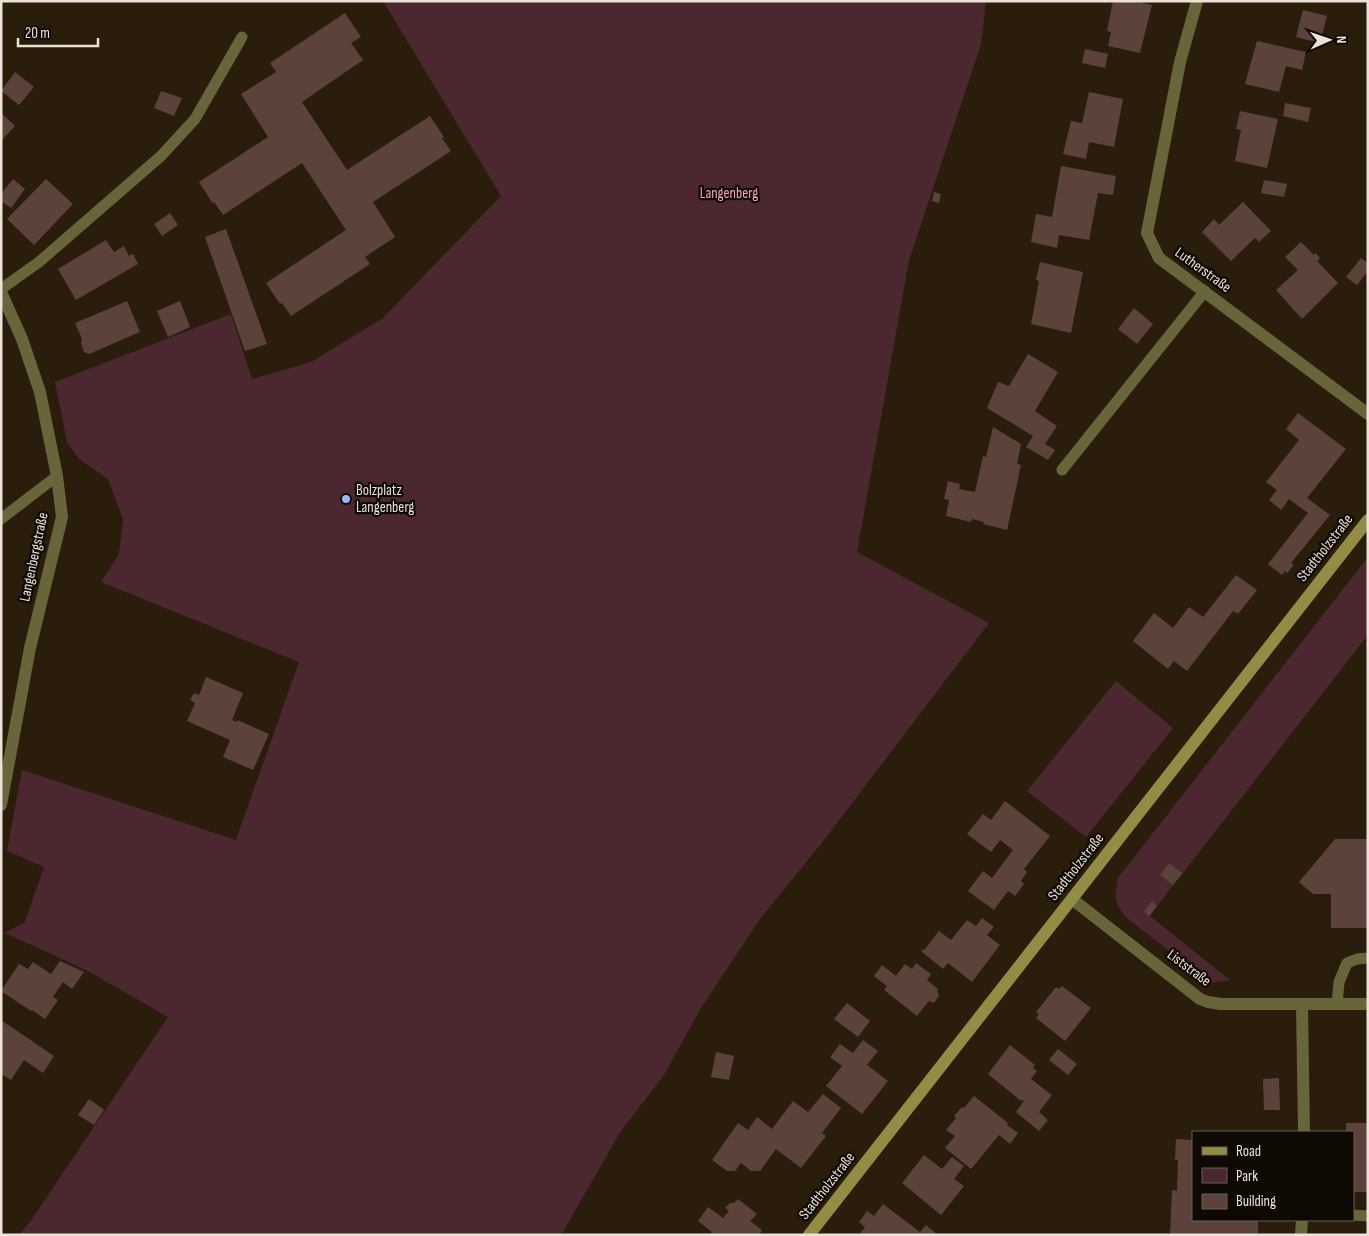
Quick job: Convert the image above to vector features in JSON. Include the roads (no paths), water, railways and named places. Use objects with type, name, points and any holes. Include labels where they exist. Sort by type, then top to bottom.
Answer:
[{"type":"street","name":"Lutherstraße","points":[[1197,1],[1180,62],[1147,233],[1159,258],[1368,414]]},
{"type":"street","name":"Langenbergstraße","points":[[1,291],[22,339],[40,392],[57,476],[62,516],[30,648],[1,805]]},
{"type":"street","name":"Stadtholzstraße","points":[[809,1235],[1368,520]]},
{"type":"street","name":"Liststraße","points":[[1072,898],[1200,999],[1208,1002],[1221,1004],[1368,1004]]},
{"type":"street","points":[[1302,1004],[1304,1131]]},
{"type":"street","points":[[1301,1235],[1302,1221]]},
{"type":"lane","points":[[1,291],[40,262],[161,156],[195,119],[242,37]]},
{"type":"lane","points":[[1062,470],[1205,291]]},
{"type":"lane","points":[[1,518],[57,476]]},
{"type":"lane","points":[[1338,1004],[1339,982],[1347,963],[1357,958],[1368,958]]},
{"type":"lane","points":[[1354,1215],[1368,1216]]},
{"type":"place","name":"Bolzplatz Langenberg","points":[[346,499]]},
{"type":"park label","name":"Langenberg","points":[[729,193]]}]
